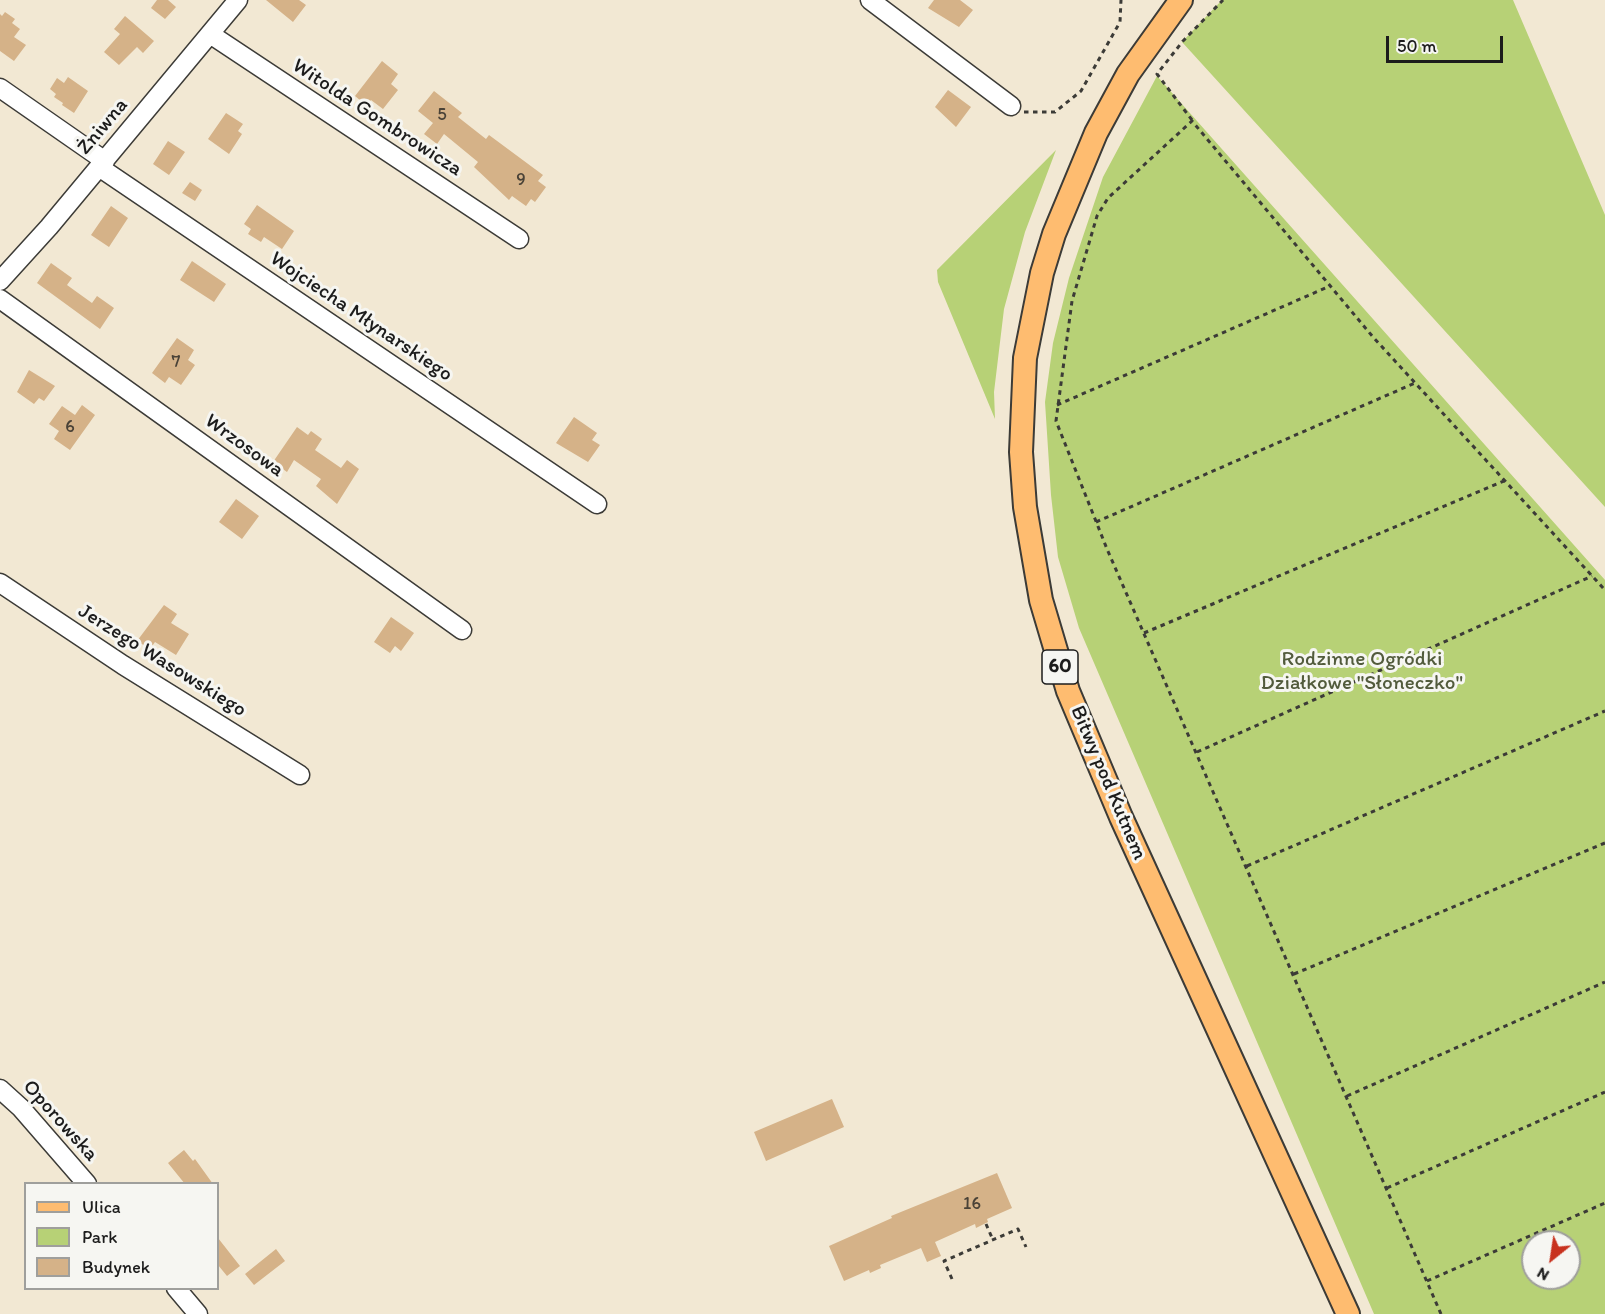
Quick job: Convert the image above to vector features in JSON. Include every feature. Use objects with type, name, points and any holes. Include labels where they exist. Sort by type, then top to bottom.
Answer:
[{"type":"main road","name":"Bitwy pod Kutnem","points":[[1182,0],[1128,74],[1096,133],[1054,234],[1039,284],[1025,358],[1021,442],[1025,507],[1041,600],[1068,692],[1121,817],[1348,1314]]},
{"type":"street","name":"Żniwna","points":[[0,281],[102,164],[238,0]]},
{"type":"street","points":[[870,0],[1011,106]]},
{"type":"street","name":"Witolda Gombrowicza","points":[[210,34],[519,239]]},
{"type":"street","name":"Wojciecha Młynarskiego","points":[[0,88],[102,164],[597,504]]},
{"type":"street","name":"Wrzosowa","points":[[0,299],[462,630]]},
{"type":"street","name":"Jerzego Wasowskiego","points":[[0,583],[123,665],[300,775]]},
{"type":"street","name":"Oporowska","points":[[0,1089],[21,1108],[85,1182]]},
{"type":"street","points":[[178,1290],[198,1314]]},
{"type":"path","points":[[1011,106],[1027,114],[1055,112],[1081,91],[1120,22],[1121,0]]},
{"type":"path","points":[[1223,0],[1183,41],[1158,74],[1192,121],[1330,286],[1415,383],[1605,590]]},
{"type":"path","points":[[1192,121],[1108,198],[1097,216],[1072,301],[1056,422],[1144,633],[1442,1314]]},
{"type":"path","points":[[1057,405],[1330,286]]},
{"type":"path","points":[[1096,522],[1415,383]]},
{"type":"path","points":[[1144,633],[1504,481]]},
{"type":"path","points":[[1197,752],[1592,576]]},
{"type":"path","points":[[1247,866],[1605,711]]},
{"type":"path","points":[[1294,974],[1605,843]]},
{"type":"path","points":[[1347,1096],[1605,982]]},
{"type":"path","points":[[1387,1188],[1605,1092]]},
{"type":"path","points":[[1427,1281],[1605,1203]]},
{"type":"path","points":[[986,1224],[993,1240]]},
{"type":"path","points":[[952,1279],[944,1261],[1018,1229],[1026,1247]]},
{"type":"green space","points":[[1222,0],[1513,0],[1605,215],[1605,507],[1182,42]]},
{"type":"green space","name":"Rodzinne Ogródki Działkowe \"Słoneczko\"","points":[[1157,76],[1605,580],[1605,1314],[1374,1314],[1079,628],[1058,557],[1045,402],[1053,343],[1069,278],[1103,177]]},
{"type":"green space","points":[[1056,150],[1025,232],[1004,309],[994,392],[995,419],[938,282],[937,270]]},
{"type":"building","points":[[157,0],[168,0],[176,7],[165,19],[151,8]]},
{"type":"building","points":[[266,0],[299,0],[306,5],[293,22]]},
{"type":"building","points":[[934,0],[960,0],[973,10],[959,27],[928,8]]},
{"type":"building","points":[[5,12],[15,19],[12,23],[20,29],[14,37],[26,45],[14,61],[0,51],[0,14],[2,16]]},
{"type":"building","points":[[125,16],[154,41],[143,53],[137,47],[119,65],[104,52],[120,34],[114,29]]},
{"type":"building","points":[[382,61],[398,74],[391,84],[398,90],[383,109],[371,100],[367,106],[355,96]]},
{"type":"building","points":[[68,77],[88,91],[74,113],[54,97],[56,94],[50,89],[57,78],[64,83]]},
{"type":"building","points":[[948,90],[971,107],[956,127],[935,107]]},
{"type":"building","points":[[434,91],[462,113],[458,117],[486,139],[489,135],[543,175],[538,181],[546,187],[535,202],[531,199],[526,206],[512,196],[509,200],[474,167],[478,162],[444,134],[437,144],[424,134],[433,123],[418,111]]},
{"type":"building","points":[[226,113],[243,124],[238,131],[242,134],[229,154],[208,139]]},
{"type":"building","points":[[168,141],[185,152],[169,175],[153,164]]},
{"type":"building","points":[[190,182],[202,190],[195,201],[182,193]]},
{"type":"building","points":[[257,205],[294,231],[282,249],[264,237],[261,242],[248,234],[251,229],[244,224]]},
{"type":"building","points":[[111,206],[128,218],[109,247],[91,235]]},
{"type":"building","points":[[192,261],[226,284],[214,302],[180,280]]},
{"type":"building","points":[[51,263],[72,278],[67,285],[92,303],[97,296],[114,308],[100,329],[37,283]]},
{"type":"building","points":[[177,338],[194,350],[188,360],[195,365],[181,385],[169,377],[165,383],[152,373]]},
{"type":"building","points":[[29,370],[55,386],[44,401],[39,398],[34,404],[17,392]]},
{"type":"building","points":[[82,405],[95,415],[70,450],[54,439],[59,431],[49,424],[62,406],[75,415]]},
{"type":"building","points":[[574,417],[597,433],[592,440],[600,445],[588,462],[556,443]]},
{"type":"building","points":[[297,427],[308,435],[311,431],[322,439],[315,450],[341,468],[347,460],[359,469],[337,504],[316,486],[321,479],[294,460],[287,472],[273,462]]},
{"type":"building","points":[[236,499],[259,516],[242,539],[219,522]]},
{"type":"building","points":[[164,605],[177,614],[171,623],[189,634],[176,655],[155,642],[150,649],[137,641]]},
{"type":"building","points":[[391,617],[414,633],[401,651],[395,646],[390,653],[374,642]]},
{"type":"building","points":[[832,1099],[844,1127],[766,1161],[754,1132]]},
{"type":"building","points":[[184,1150],[193,1161],[195,1159],[212,1182],[183,1182],[168,1163]]},
{"type":"building","points":[[997,1173],[1012,1208],[987,1219],[988,1222],[976,1228],[975,1224],[935,1242],[941,1256],[927,1262],[921,1248],[880,1265],[881,1268],[870,1273],[869,1270],[844,1281],[829,1246],[892,1218],[891,1216]]},
{"type":"building","points":[[219,1239],[240,1266],[227,1276],[219,1266]]},
{"type":"building","points":[[276,1249],[285,1261],[254,1285],[245,1274]]}]
